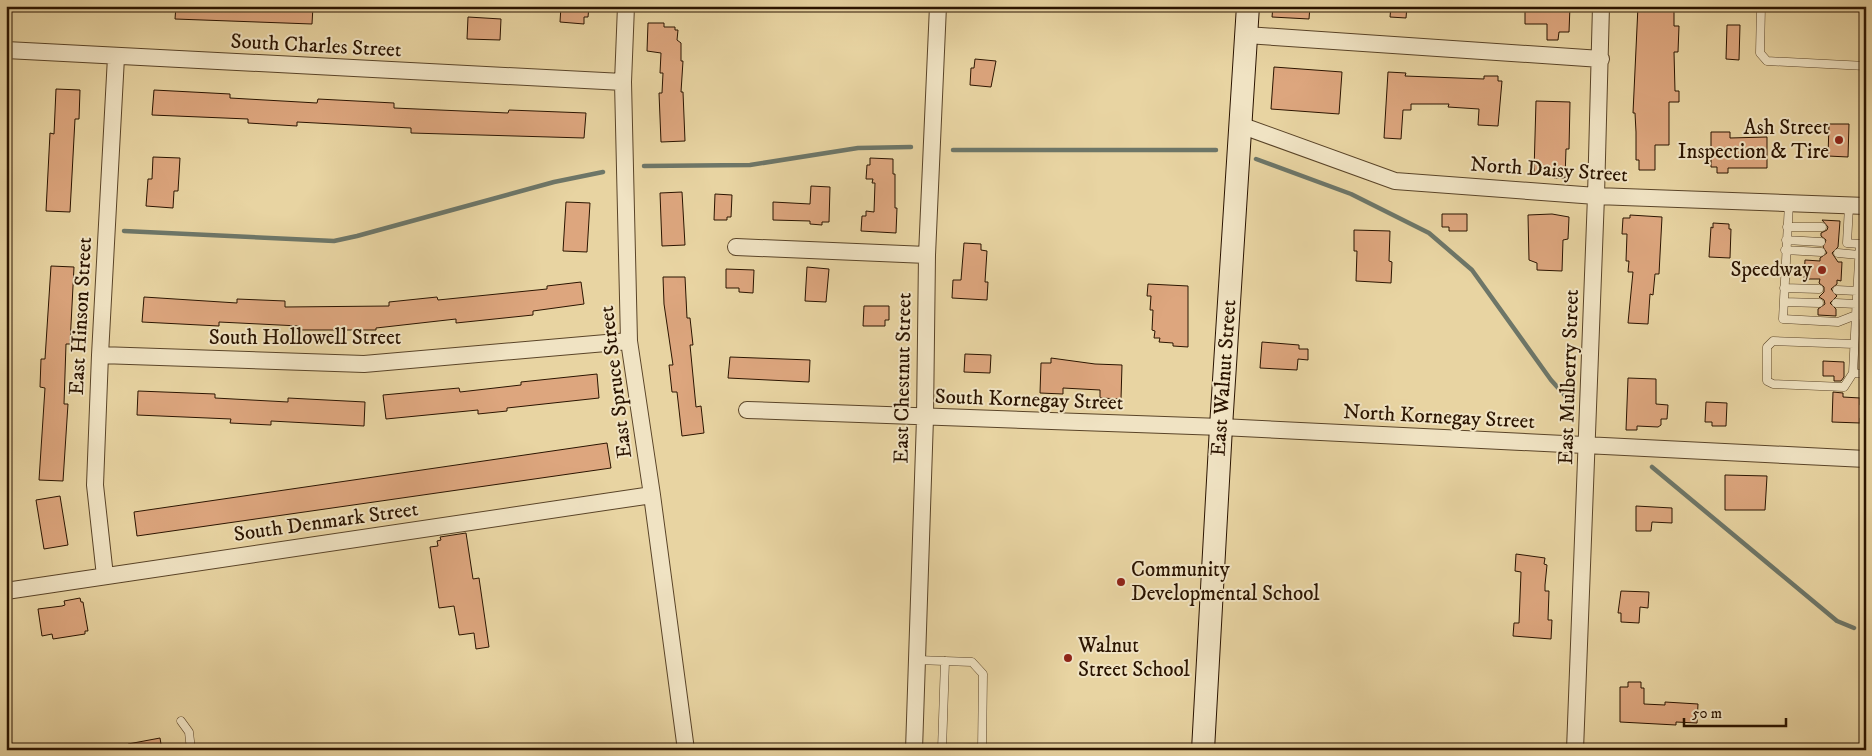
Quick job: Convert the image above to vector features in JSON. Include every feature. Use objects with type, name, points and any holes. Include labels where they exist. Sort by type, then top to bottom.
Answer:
[{"type":"street","name":"East Spruce Street","points":[[626,6],[623,82],[628,341],[652,495],[686,750]]},
{"type":"street","name":"East Chestnut Street","points":[[914,750],[925,418],[926,255],[938,6]]},
{"type":"street","name":"East Walnut Street","points":[[1204,750],[1221,427],[1248,6]]},
{"type":"street","name":"East Mulberry Street","points":[[1575,750],[1588,447],[1601,59],[1601,6]]},
{"type":"street","points":[[1246,35],[1601,59]]},
{"type":"street","name":"South Charles Street","points":[[6,50],[623,82]]},
{"type":"street","name":"East Hinson Street","points":[[105,576],[96,485],[100,355],[116,57]]},
{"type":"street","name":"North Daisy Street","points":[[1240,125],[1395,181],[1596,196],[1866,206]]},
{"type":"street","points":[[736,247],[926,255]]},
{"type":"street","name":"South Hollowell Street","points":[[100,355],[364,364],[628,341]]},
{"type":"street","name":"South Kornegay Street","points":[[747,410],[925,418],[1221,427]]},
{"type":"street","name":"North Kornegay Street","points":[[1221,427],[1588,447],[1866,459]]},
{"type":"street","name":"South Denmark Street","points":[[6,591],[652,495]]},
{"type":"lane","points":[[1761,6],[1760,53],[1768,61],[1866,66]]},
{"type":"lane","points":[[1789,203],[1783,319],[1838,322],[1866,315]]},
{"type":"lane","points":[[1849,206],[1848,229],[1843,242],[1863,244],[1859,255],[1853,374],[1844,387],[1773,384],[1766,381],[1767,347],[1773,341],[1854,344]]},
{"type":"lane","points":[[1787,227],[1822,228]]},
{"type":"lane","points":[[1839,228],[1848,229]]},
{"type":"lane","points":[[1786,240],[1821,242]]},
{"type":"lane","points":[[1786,250],[1821,252]]},
{"type":"lane","points":[[1838,253],[1859,255]]},
{"type":"lane","points":[[1784,288],[1819,290]]},
{"type":"lane","points":[[1837,290],[1857,291]]},
{"type":"lane","points":[[1784,302],[1819,303]]},
{"type":"lane","points":[[1836,303],[1856,304]]},
{"type":"lane","points":[[1853,374],[1866,374]]},
{"type":"lane","points":[[917,660],[946,661],[972,662],[983,674],[982,749],[942,749],[946,661]]},
{"type":"lane","points":[[181,721],[189,732],[192,750]]},
{"type":"building","points":[[176,6],[313,6],[312,24],[175,19]]},
{"type":"building","points":[[561,6],[589,6],[588,17],[584,17],[584,24],[560,22]]},
{"type":"building","points":[[1273,6],[1310,6],[1309,19],[1272,17]]},
{"type":"building","points":[[1391,6],[1407,6],[1406,18],[1390,17]]},
{"type":"building","points":[[1525,6],[1570,6],[1569,32],[1559,32],[1558,40],[1547,40],[1547,24],[1525,24]]},
{"type":"building","points":[[1638,6],[1674,6],[1674,26],[1679,26],[1678,52],[1674,52],[1675,91],[1679,91],[1679,102],[1669,102],[1669,145],[1655,145],[1655,170],[1639,170],[1639,160],[1636,160],[1635,113],[1633,113]]},
{"type":"building","points":[[468,17],[501,19],[500,40],[467,39]]},
{"type":"building","points":[[648,23],[664,23],[664,27],[675,27],[675,30],[678,30],[677,40],[681,43],[681,61],[683,61],[681,92],[683,92],[685,141],[661,142],[659,93],[662,93],[663,73],[660,73],[661,53],[647,51]]},
{"type":"building","points":[[1727,25],[1740,25],[1739,60],[1726,59]]},
{"type":"building","points":[[975,59],[996,61],[991,87],[970,85],[971,68],[974,68]]},
{"type":"building","points":[[1274,67],[1342,72],[1339,114],[1271,109]]},
{"type":"building","points":[[1388,72],[1406,73],[1405,76],[1484,79],[1484,76],[1498,76],[1498,81],[1502,81],[1498,126],[1478,125],[1479,109],[1448,107],[1449,104],[1411,104],[1411,110],[1403,110],[1401,139],[1384,138]]},
{"type":"building","points":[[56,89],[80,90],[79,119],[75,119],[70,212],[46,211],[50,133],[54,134]]},
{"type":"building","points":[[154,90],[230,94],[230,98],[317,103],[318,99],[394,103],[394,108],[508,113],[509,110],[586,113],[584,138],[411,133],[411,128],[297,122],[297,126],[248,123],[248,119],[152,115]]},
{"type":"building","points":[[1536,101],[1570,102],[1569,149],[1566,149],[1565,178],[1554,178],[1554,173],[1534,172]]},
{"type":"building","name":"Ash Street Inspection & Tire","points":[[1829,124],[1849,124],[1848,157],[1828,156]]},
{"type":"building","points":[[1711,132],[1730,132],[1730,138],[1767,137],[1767,168],[1728,168],[1728,173],[1717,173],[1717,167],[1711,167]]},
{"type":"building","points":[[153,157],[180,158],[178,191],[174,191],[173,208],[146,206],[148,179],[152,179]]},
{"type":"building","points":[[870,158],[893,159],[895,208],[897,208],[896,233],[861,231],[862,216],[866,216],[866,211],[874,212],[875,183],[872,183],[873,179],[866,179],[867,165],[870,165]]},
{"type":"building","points":[[811,186],[830,187],[829,222],[822,222],[822,225],[810,224],[810,221],[773,220],[773,202],[810,204]]},
{"type":"building","points":[[682,192],[685,245],[662,246],[660,193]]},
{"type":"building","points":[[715,194],[732,195],[731,217],[727,217],[727,220],[714,220]]},
{"type":"building","points":[[566,202],[590,203],[587,252],[563,251]]},
{"type":"building","points":[[1442,214],[1467,214],[1467,231],[1449,231],[1449,227],[1442,227]]},
{"type":"building","points":[[1552,214],[1569,217],[1568,239],[1563,240],[1562,271],[1537,270],[1537,263],[1529,260],[1528,215]]},
{"type":"building","points":[[1630,215],[1662,217],[1659,274],[1655,274],[1653,295],[1650,294],[1648,324],[1628,323],[1633,272],[1628,272],[1629,261],[1626,261],[1627,234],[1622,234],[1623,218],[1630,218]]},
{"type":"building","points":[[1822,220],[1840,221],[1838,247],[1832,253],[1838,262],[1842,262],[1841,281],[1837,280],[1837,284],[1831,289],[1837,296],[1830,303],[1836,309],[1836,316],[1818,315],[1818,309],[1825,304],[1824,300],[1819,297],[1824,292],[1824,287],[1819,283],[1820,279],[1804,279],[1805,260],[1820,261],[1820,258],[1827,253],[1823,247],[1826,240],[1821,236],[1821,233],[1827,230],[1828,227]]},
{"type":"building","points":[[1713,223],[1729,224],[1729,229],[1731,229],[1730,258],[1709,257],[1711,227],[1713,228]]},
{"type":"building","points":[[1354,230],[1390,231],[1389,261],[1392,262],[1391,283],[1356,281],[1357,251],[1354,251]]},
{"type":"building","points":[[964,243],[981,244],[981,250],[987,251],[985,282],[988,282],[987,300],[952,298],[953,280],[961,280]]},
{"type":"building","points":[[51,266],[74,267],[70,344],[66,344],[64,404],[68,404],[63,481],[39,480],[45,388],[40,387],[41,359],[45,359]]},
{"type":"building","points":[[807,267],[829,269],[826,302],[805,301]]},
{"type":"building","points":[[726,269],[754,270],[753,293],[739,292],[739,288],[726,288]]},
{"type":"building","points":[[663,277],[685,277],[687,318],[690,318],[693,345],[690,345],[696,407],[701,406],[704,433],[682,436],[677,392],[672,392],[669,365],[673,365],[664,304]]},
{"type":"building","points":[[581,282],[584,304],[533,311],[533,315],[456,323],[456,319],[376,328],[376,330],[299,330],[299,326],[219,322],[219,326],[142,322],[144,297],[237,303],[237,299],[285,301],[285,307],[389,306],[389,302],[437,297],[438,300],[547,289],[547,286]]},
{"type":"building","points":[[1148,284],[1188,286],[1188,347],[1173,346],[1173,343],[1159,342],[1160,338],[1154,338],[1155,331],[1152,330],[1153,310],[1150,310],[1151,296],[1147,296]]},
{"type":"building","points":[[864,306],[889,306],[889,320],[885,320],[885,326],[863,326]]},
{"type":"building","points":[[1262,342],[1299,345],[1299,349],[1308,349],[1308,360],[1298,359],[1297,370],[1260,368]]},
{"type":"building","points":[[965,354],[991,355],[990,373],[964,372]]},
{"type":"building","points":[[730,357],[810,360],[809,382],[728,378]]},
{"type":"building","points":[[1051,358],[1095,364],[1122,365],[1121,399],[1100,398],[1100,390],[1063,388],[1063,394],[1040,393],[1041,363],[1051,363]]},
{"type":"building","points":[[1823,361],[1844,362],[1844,377],[1841,381],[1834,381],[1834,376],[1823,376]]},
{"type":"building","points":[[597,374],[599,398],[507,408],[507,411],[478,414],[478,410],[386,419],[383,395],[459,388],[460,392],[521,385],[521,382]]},
{"type":"building","points":[[1628,378],[1656,379],[1656,404],[1668,405],[1667,419],[1661,419],[1661,425],[1658,427],[1637,426],[1637,430],[1626,430]]},
{"type":"building","points":[[138,391],[215,394],[215,398],[288,402],[288,398],[365,402],[364,426],[271,421],[271,425],[230,423],[231,419],[137,415]]},
{"type":"building","points":[[1833,392],[1843,393],[1843,397],[1860,398],[1860,405],[1864,405],[1863,418],[1860,418],[1860,423],[1832,422]]},
{"type":"building","points":[[1706,402],[1727,403],[1726,426],[1712,426],[1712,422],[1705,422]]},
{"type":"building","points":[[607,443],[611,468],[137,536],[134,512]]},
{"type":"building","points":[[1725,475],[1767,476],[1765,510],[1725,510]]},
{"type":"building","points":[[60,496],[68,545],[44,549],[36,500]]},
{"type":"building","points":[[1636,506],[1672,508],[1672,523],[1652,522],[1651,531],[1636,531]]},
{"type":"building","points":[[466,533],[473,579],[479,578],[489,647],[476,649],[474,633],[459,635],[454,606],[439,608],[430,547],[438,546],[437,541],[441,540],[440,537]]},
{"type":"building","points":[[1516,554],[1545,558],[1544,564],[1547,565],[1545,591],[1549,591],[1548,620],[1552,620],[1551,639],[1513,636],[1514,623],[1519,623],[1521,572],[1515,571]]},
{"type":"building","points":[[1621,591],[1649,592],[1648,608],[1640,607],[1639,623],[1621,622],[1621,613],[1618,613]]},
{"type":"building","points":[[80,598],[81,602],[83,602],[88,631],[85,631],[85,634],[53,639],[52,634],[42,636],[38,609],[62,606],[65,605],[64,601]]},
{"type":"building","points":[[1628,682],[1641,682],[1641,688],[1644,688],[1644,704],[1665,705],[1665,702],[1698,704],[1697,723],[1676,722],[1676,725],[1620,722],[1620,687],[1628,687]]},
{"type":"building","points":[[160,738],[162,750],[128,750],[128,744]]},
{"type":"waterway","points":[[644,166],[750,165],[858,148],[911,147]]},
{"type":"waterway","points":[[953,150],[1216,150]]},
{"type":"waterway","points":[[1256,159],[1351,194],[1429,233],[1472,270],[1551,380],[1569,400]]},
{"type":"waterway","points":[[124,231],[334,241],[554,182],[603,172]]},
{"type":"waterway","points":[[1652,467],[1837,621],[1854,628]]},
{"type":"place","name":"Ash Street Inspection & Tire","points":[[1839,140]]},
{"type":"place","name":"Speedway","points":[[1822,270]]},
{"type":"place","name":"Community Developmental School","points":[[1121,582]]},
{"type":"place","name":"Walnut Street School","points":[[1068,658]]}]
